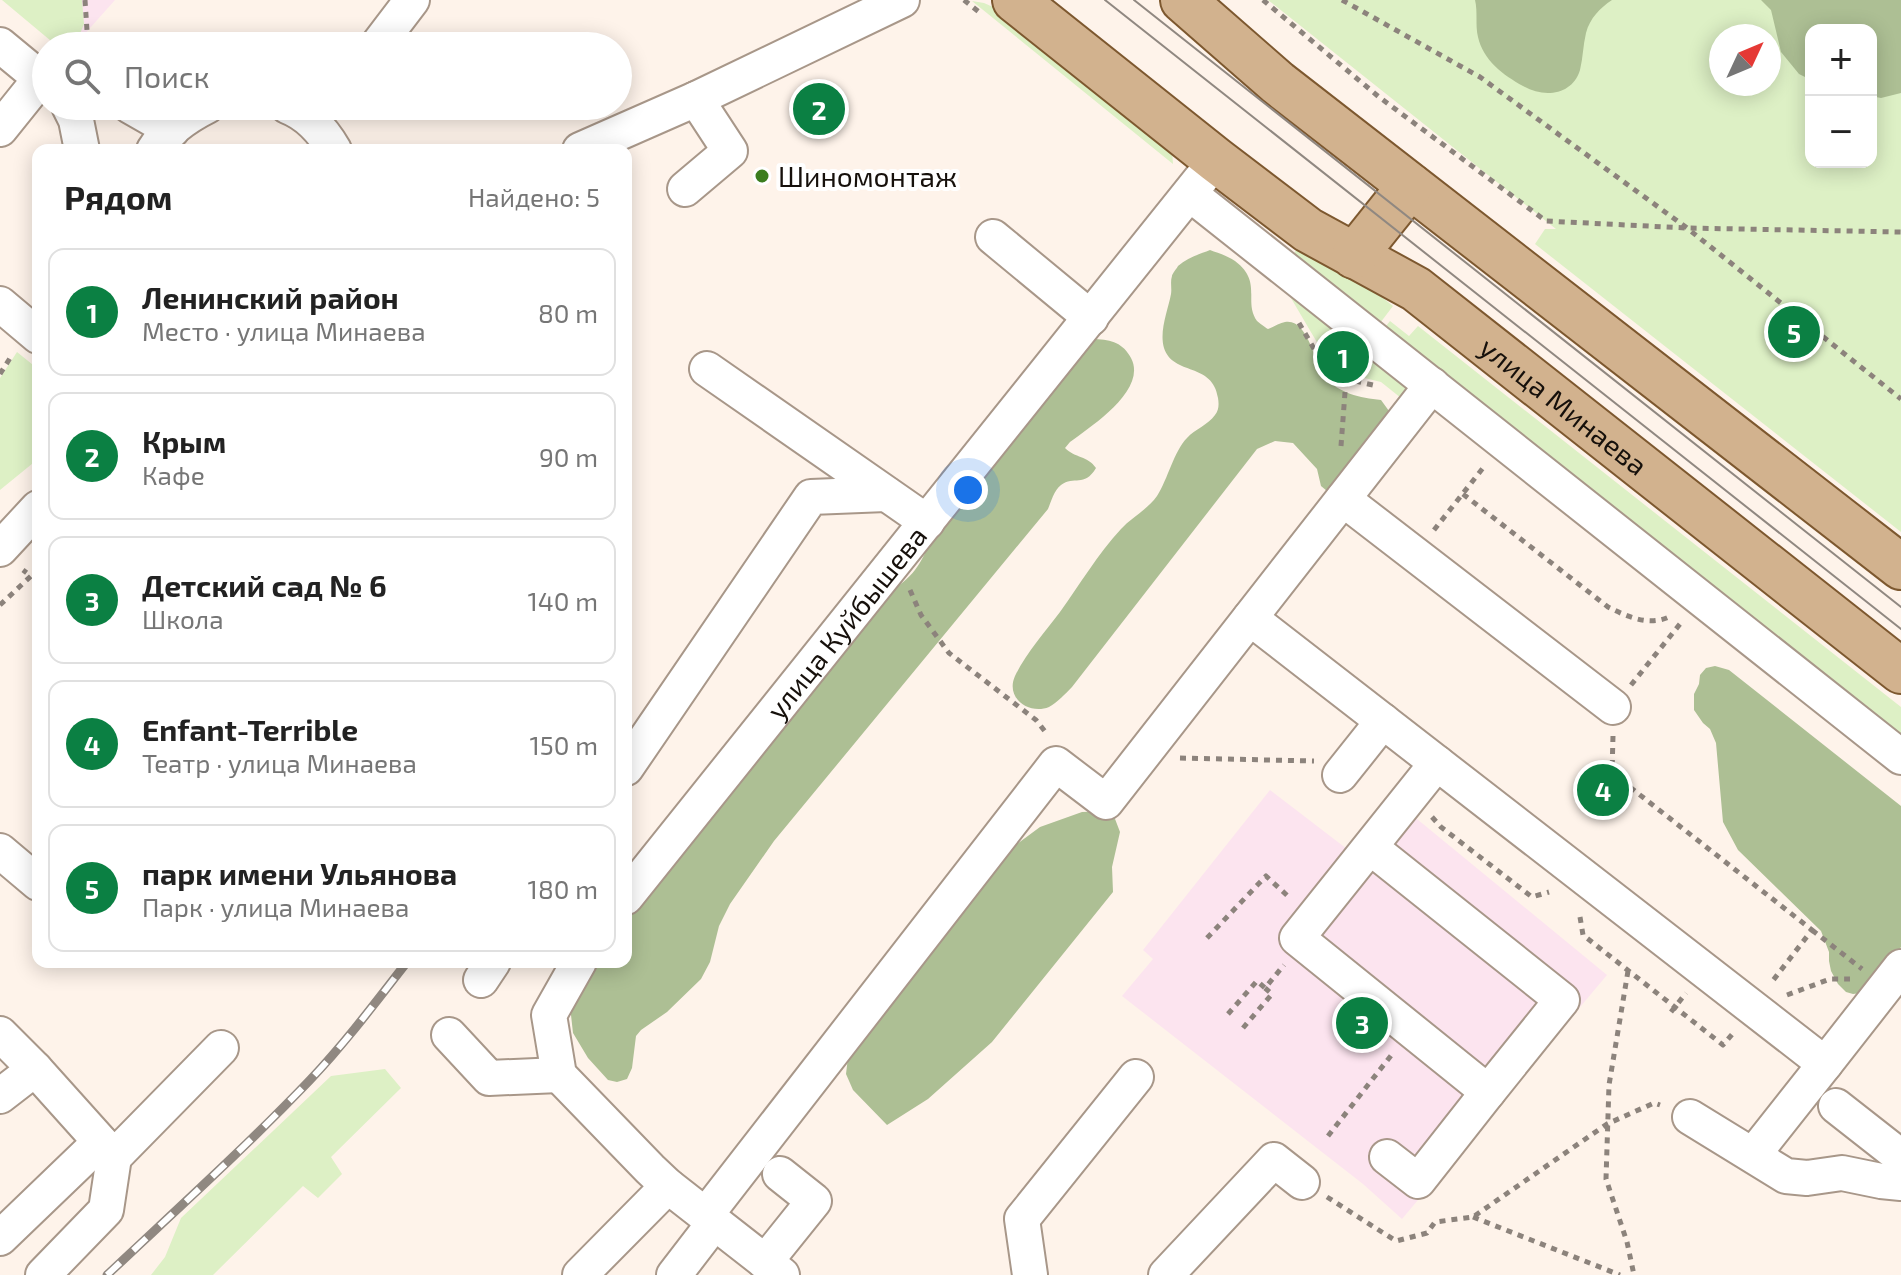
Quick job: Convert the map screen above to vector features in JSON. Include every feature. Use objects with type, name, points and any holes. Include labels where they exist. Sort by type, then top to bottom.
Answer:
[{"type":"main road","name":"улица Минаева","points":[[1015,0],[1308,230],[1416,289],[1901,671]]},
{"type":"main road","points":[[1183,0],[1278,83],[1901,567]]},
{"type":"main road","points":[[1354,256],[1410,186]]},
{"type":"street","points":[[388,32],[412,0]]},
{"type":"street","points":[[594,144],[696,99],[902,0]]},
{"type":"street","points":[[0,45],[32,71]]},
{"type":"street","points":[[0,129],[32,93]]},
{"type":"street","points":[[685,189],[730,151],[696,99]]},
{"type":"street","points":[[76,120],[81,144]]},
{"type":"street","points":[[144,120],[163,140],[185,120]]},
{"type":"street","name":"улица Куйбышева","points":[[632,890],[1216,160]]},
{"type":"street","points":[[1190,194],[1901,757]]},
{"type":"street","points":[[993,237],[1091,318]]},
{"type":"street","points":[[0,304],[32,331]]},
{"type":"street","points":[[707,369],[927,522]]},
{"type":"street","points":[[674,1275],[710,1219],[1056,764],[1106,802],[1432,385]]},
{"type":"street","points":[[632,759],[811,497],[886,494]]},
{"type":"street","points":[[1343,499],[1613,707]]},
{"type":"street","points":[[0,549],[32,522]]},
{"type":"street","points":[[1250,618],[1825,1064]]},
{"type":"street","points":[[1346,768],[1383,721]]},
{"type":"street","points":[[1437,763],[1307,931],[1411,1030],[1488,1092]]},
{"type":"street","points":[[1370,847],[1562,1000],[1418,1181],[1387,1157]]},
{"type":"street","points":[[0,851],[32,878]]},
{"type":"street","points":[[1753,1155],[1901,967]]},
{"type":"street","points":[[576,968],[549,1015],[559,1075],[668,1186],[774,1268],[814,1201],[780,1174]]},
{"type":"street","points":[[0,1034],[107,1150],[106,1210],[43,1275]]},
{"type":"street","points":[[449,1035],[489,1078],[559,1075]]},
{"type":"street","points":[[0,1238],[107,1150],[221,1048]]},
{"type":"street","points":[[0,1096],[35,1069]]},
{"type":"street","points":[[1030,1275],[1022,1219],[1136,1077]]},
{"type":"street","points":[[1836,1106],[1901,1157]]},
{"type":"street","points":[[1690,1117],[1786,1176],[1807,1178],[1842,1173],[1901,1183]]},
{"type":"street","points":[[1166,1275],[1274,1160],[1302,1182]]},
{"type":"street","points":[[580,1275],[668,1186]]},
{"type":"path","points":[[85,0],[87,32]]},
{"type":"path","points":[[1263,0],[1379,97],[1546,221],[1687,228],[1901,232]]},
{"type":"path","points":[[1342,0],[1480,77],[1687,228],[1901,399]]},
{"type":"path","points":[[1341,452],[1346,379]]},
{"type":"path","points":[[1415,555],[1483,468]]},
{"type":"path","points":[[1463,494],[1608,607],[1626,617],[1645,620],[1661,621],[1671,616]]},
{"type":"path","points":[[896,560],[921,615],[949,653],[1036,720],[1048,734],[1056,764]]},
{"type":"path","points":[[0,605],[31,576]]},
{"type":"path","points":[[1680,623],[1613,707],[1612,773],[1864,970]]},
{"type":"path","points":[[1141,757],[1346,768]]},
{"type":"path","points":[[1411,795],[1441,827],[1532,897],[1553,891]]},
{"type":"path","points":[[1207,938],[1266,876],[1307,931],[1265,988]]},
{"type":"path","points":[[1578,910],[1583,935],[1723,1045],[1812,930]]},
{"type":"path","points":[[1628,971],[1609,1085],[1606,1179],[1627,1242],[1634,1275]]},
{"type":"path","points":[[1752,1008],[1830,979],[1859,978]]},
{"type":"path","points":[[1228,1014],[1257,981],[1272,994],[1243,1028]]},
{"type":"path","points":[[1328,1136],[1411,1030]]},
{"type":"path","points":[[1302,1182],[1396,1241],[1427,1233],[1435,1222],[1473,1217],[1607,1124],[1654,1103],[1690,1117]]},
{"type":"path","points":[[1473,1217],[1620,1275]]},
{"type":"shaded area","points":[[12,0],[115,0],[86,32],[55,32]]},
{"type":"shaded area","points":[[1270,790],[1347,849],[1389,796],[1607,975],[1402,1219],[1363,1184],[1122,996],[1153,959],[1143,950]]},
{"type":"green space","points":[[2,0],[82,0],[84,24],[81,32],[40,32]]},
{"type":"green space","points":[[1268,0],[1901,0],[1901,532],[1535,244],[1545,229],[1556,229]]},
{"type":"green space","points":[[1475,0],[1612,0],[1596,14],[1588,28],[1576,79],[1564,90],[1548,93],[1523,86],[1489,60],[1478,37]]},
{"type":"green space","points":[[1761,0],[1901,0],[1901,93],[1877,97],[1877,24],[1805,24],[1805,77],[1781,52],[1781,24],[1774,24],[1771,10]]},
{"type":"green space","points":[[972,1],[993,7],[1046,44],[1172,151],[1173,164]]},
{"type":"green space","points":[[1316,245],[1393,306],[1374,331],[1295,260],[1298,246]]},
{"type":"green space","points":[[1210,250],[1232,259],[1248,276],[1253,314],[1257,321],[1268,329],[1285,322],[1299,327],[1330,382],[1350,394],[1381,400],[1390,416],[1335,491],[1327,491],[1321,486],[1317,469],[1293,443],[1275,441],[1257,449],[1072,687],[1049,707],[1027,707],[1013,691],[1015,676],[1025,659],[1113,539],[1157,496],[1182,444],[1217,411],[1218,398],[1209,379],[1176,363],[1169,357],[1163,341],[1173,274],[1185,261]]},
{"type":"green space","points":[[1288,293],[1365,343],[1347,373],[1325,356]]},
{"type":"green space","points":[[1390,321],[1409,336],[1418,326],[1901,707],[1901,745],[1379,335]]},
{"type":"green space","points":[[1095,339],[1112,341],[1128,353],[1134,370],[1124,395],[1065,448],[1096,468],[1087,478],[1066,482],[1059,487],[1048,509],[774,841],[730,904],[701,979],[636,1036],[632,1068],[627,1079],[617,1082],[608,1080],[588,1058],[573,1033],[569,997],[581,968],[632,968],[632,905],[886,593],[915,570],[932,537],[1073,355]]},
{"type":"green space","points":[[1370,347],[1409,388],[1406,402],[1381,382],[1352,375]]},
{"type":"green space","points":[[17,352],[32,364],[32,464],[0,490],[0,378]]},
{"type":"green space","points":[[1715,666],[1729,670],[1901,806],[1901,947],[1879,981],[1862,993],[1846,992],[1838,984],[1831,971],[1829,952],[1821,931],[1738,850],[1723,822],[1716,743],[1710,729],[1694,710],[1694,694],[1700,675],[1706,668]]},
{"type":"green space","points":[[1112,811],[1120,832],[1112,867],[1113,892],[992,1042],[928,1099],[887,1125],[853,1090],[846,1074],[849,1049],[1006,852],[1040,827],[1082,812]]},
{"type":"green space","points":[[385,1069],[401,1088],[331,1157],[342,1174],[318,1198],[303,1186],[213,1275],[151,1275],[165,1257],[181,1218],[331,1076]]},
{"type":"tram line","points":[[1105,0],[1901,629]]},
{"type":"tram line","points":[[1134,0],[1901,607]]},
{"type":"railway","points":[[107,1275],[310,1080],[402,968]]},
{"type":"place","name":"Крым","points":[[819,109]]},
{"type":"place","name":"Шиномонтаж","points":[[762,176]]},
{"type":"place","name":"парк имени Ульянова","points":[[1794,332]]},
{"type":"place","name":"Ленинский район","points":[[1343,357]]},
{"type":"place","name":"Enfant-Terrible","points":[[1603,790]]},
{"type":"place","name":"Детский сад № 6","points":[[1362,1023]]}]
